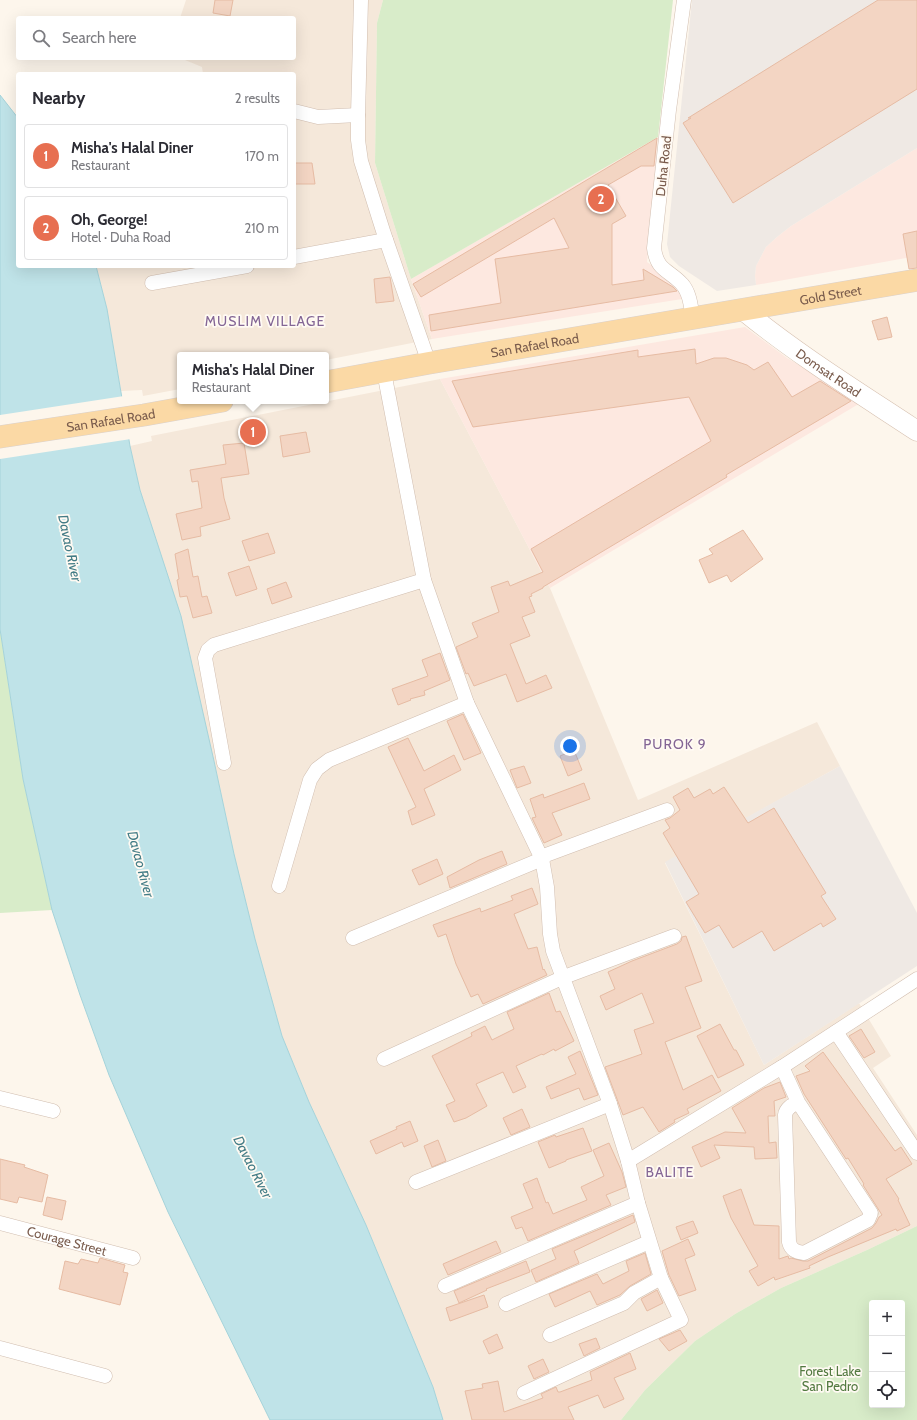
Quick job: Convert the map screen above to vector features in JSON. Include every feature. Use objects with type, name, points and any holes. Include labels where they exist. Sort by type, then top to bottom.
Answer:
[{"type":"main road","name":"Gold Street","points":[[743,310],[917,280]]},
{"type":"main road","name":"San Rafael Road","points":[[329,381],[743,310]]},
{"type":"main road","name":"San Rafael Road","points":[[0,437],[205,404]]},
{"type":"street","points":[[361,0],[358,116],[358,140],[361,161],[386,240],[429,363]]},
{"type":"street","name":"Duha Road","points":[[684,0],[669,110],[654,248],[655,257],[660,266],[682,284],[687,292],[693,319]]},
{"type":"street","points":[[296,111],[318,118],[358,116]]},
{"type":"street","points":[[296,257],[386,240]]},
{"type":"street","points":[[152,284],[236,268]]},
{"type":"street","name":"Domsat Road","points":[[743,310],[804,355],[917,431]]},
{"type":"street","points":[[384,372],[424,580],[467,703],[542,859],[547,887],[550,934],[553,951],[564,977],[610,1104],[628,1161],[638,1203],[661,1278],[681,1320],[524,1393]]},
{"type":"street","points":[[224,763],[205,658],[208,650],[214,645],[424,580]]},
{"type":"street","points":[[279,886],[310,780],[317,769],[329,760],[467,703]]},
{"type":"street","points":[[353,938],[542,859],[546,855],[666,810]]},
{"type":"street","points":[[384,1059],[564,977],[674,936]]},
{"type":"street","points":[[628,1161],[782,1067],[917,979]]},
{"type":"street","points":[[836,1032],[917,1153]]},
{"type":"street","points":[[782,1067],[798,1102],[871,1213],[868,1220],[804,1253],[798,1252],[790,1247],[788,1226],[785,1115],[786,1111],[798,1102]]},
{"type":"street","points":[[0,1098],[53,1111]]},
{"type":"street","points":[[416,1182],[610,1104]]},
{"type":"street","points":[[445,1286],[638,1203]]},
{"type":"street","name":"Courage Street","points":[[0,1223],[134,1258]]},
{"type":"street","points":[[506,1304],[650,1242]]},
{"type":"street","points":[[550,1335],[624,1303],[634,1293],[661,1278]]},
{"type":"street","points":[[0,1348],[105,1376]]},
{"type":"shaded area","points":[[186,0],[383,0],[377,23],[375,163],[411,279],[432,339],[329,359],[329,352],[177,352],[177,390],[143,396],[142,390],[121,391],[107,309],[97,268],[296,268],[296,72],[203,72],[202,67],[185,60],[296,60],[296,16],[181,16]]},
{"type":"shaded area","points":[[692,0],[917,0],[917,148],[791,226],[777,237],[766,247],[756,266],[756,285],[717,291],[679,266],[670,257],[667,244]]},
{"type":"shaded area","points":[[658,137],[647,262],[674,281],[680,291],[682,299],[432,339],[411,279]]},
{"type":"shaded area","points":[[917,148],[917,256],[756,285],[756,266],[766,247],[777,237],[791,226]]},
{"type":"shaded area","points":[[745,327],[787,358],[862,402],[550,588],[440,379]]},
{"type":"shaded area","points":[[440,379],[550,588],[638,800],[817,722],[840,766],[665,863],[764,1065],[859,1003],[891,1056],[873,1068],[917,1135],[917,1226],[781,1288],[735,1314],[695,1341],[645,1390],[621,1420],[443,1420],[433,1387],[366,1225],[309,1102],[282,1036],[255,939],[234,854],[214,761],[140,490],[130,446],[152,441],[151,436],[313,404],[329,404],[329,401]]},
{"type":"shaded area","points":[[840,766],[917,913],[917,966],[764,1065],[665,862]]},
{"type":"green space","points":[[383,0],[673,0],[658,137],[411,279],[375,163],[377,23]]},
{"type":"green space","points":[[0,629],[23,779],[52,910],[0,913]]},
{"type":"green space","name":"Forest Lake San Pedro","points":[[917,1226],[917,1420],[621,1420],[645,1390],[695,1341],[735,1314],[781,1288]]},
{"type":"water","name":"Davao River","points":[[0,95],[16,115],[16,268],[97,268],[107,309],[130,446],[140,490],[181,616],[234,854],[255,939],[282,1036],[309,1102],[366,1225],[433,1387],[443,1420],[270,1420],[168,1212],[109,1075],[80,995],[52,910],[23,779],[0,629]]},
{"type":"pier","points":[[124,396],[131,439],[0,459],[0,415]]},
{"type":"building","points":[[215,0],[233,0],[230,16],[213,13]]},
{"type":"building","points":[[878,0],[917,0],[917,89],[733,203],[683,123],[691,118],[688,118]]},
{"type":"building","points":[[657,138],[654,166],[641,166],[608,185],[626,216],[612,224],[612,285],[644,280],[643,269],[677,291],[431,331],[429,315],[501,303],[495,259],[569,248],[554,218],[421,297],[413,284]]},
{"type":"building","points":[[296,163],[312,163],[315,184],[296,184]]},
{"type":"building","points":[[917,231],[917,268],[909,269],[903,234]]},
{"type":"building","points":[[390,277],[394,301],[376,303],[374,279]]},
{"type":"building","points":[[887,317],[892,337],[878,340],[872,321]]},
{"type":"building","points":[[695,349],[696,364],[714,358],[726,358],[747,365],[754,370],[768,362],[792,397],[820,381],[851,401],[531,594],[532,596],[529,597],[535,612],[522,617],[530,636],[510,644],[526,684],[546,675],[552,688],[517,702],[506,674],[474,686],[468,673],[466,674],[456,647],[478,637],[472,623],[499,612],[491,587],[508,581],[510,586],[543,572],[531,549],[711,441],[689,397],[473,427],[452,381],[638,350],[638,357]]},
{"type":"building","points":[[306,432],[310,452],[283,457],[280,436]]},
{"type":"building","points":[[244,443],[249,474],[221,478],[224,498],[230,519],[200,527],[201,536],[182,540],[176,514],[202,508],[198,481],[192,482],[190,470],[226,464],[223,445]]},
{"type":"building","points":[[743,530],[763,559],[731,582],[727,575],[709,583],[699,560],[713,554],[709,549]]},
{"type":"building","points":[[268,533],[275,553],[249,561],[242,541]]},
{"type":"building","points":[[188,549],[193,577],[198,576],[202,597],[207,596],[212,613],[193,618],[187,596],[180,597],[175,554]]},
{"type":"building","points":[[249,566],[257,589],[236,596],[228,573]]},
{"type":"building","points":[[286,582],[292,597],[272,604],[267,589]]},
{"type":"building","points":[[440,653],[450,680],[424,691],[425,695],[410,699],[411,700],[398,705],[392,689],[428,676],[422,660]]},
{"type":"building","points":[[463,714],[481,753],[464,760],[447,721]]},
{"type":"building","points":[[408,738],[424,771],[454,755],[461,770],[424,789],[435,815],[412,825],[408,811],[416,807],[388,747]]},
{"type":"building","points":[[574,750],[582,770],[568,776],[560,756]]},
{"type":"building","points":[[524,766],[531,783],[517,788],[510,770]]},
{"type":"building","points":[[584,783],[590,799],[552,813],[562,835],[544,843],[532,818],[536,817],[530,799],[543,794],[544,798]]},
{"type":"building","points":[[724,787],[748,823],[774,808],[826,893],[821,896],[836,919],[823,927],[821,923],[774,951],[762,931],[733,948],[719,925],[705,933],[686,902],[699,894],[663,833],[670,828],[665,820],[680,810],[673,797],[688,788],[694,798],[710,789],[713,794]]},
{"type":"building","points":[[502,851],[507,864],[450,888],[447,877],[479,860]]},
{"type":"building","points":[[437,859],[443,874],[419,885],[412,870]]},
{"type":"building","points":[[532,888],[538,904],[514,914],[528,949],[537,947],[543,970],[544,969],[547,975],[483,1004],[478,994],[471,997],[456,964],[446,934],[438,937],[433,925],[480,908],[481,912],[513,900],[511,896]]},
{"type":"building","points":[[686,936],[702,981],[685,987],[701,1028],[665,1042],[683,1090],[712,1075],[721,1091],[687,1109],[689,1113],[674,1120],[675,1122],[659,1132],[643,1107],[623,1115],[605,1067],[642,1054],[634,1030],[654,1023],[642,993],[606,1010],[600,996],[615,989],[608,972],[677,944],[681,941],[682,937]]},
{"type":"building","points":[[549,993],[556,1012],[560,1011],[574,1041],[555,1051],[554,1049],[516,1066],[526,1087],[513,1093],[503,1072],[476,1084],[487,1106],[466,1118],[454,1122],[446,1105],[455,1101],[432,1056],[472,1036],[471,1033],[485,1026],[492,1040],[514,1029],[507,1012]]},
{"type":"building","points":[[720,1024],[744,1065],[718,1078],[697,1036]]},
{"type":"building","points":[[861,1029],[875,1052],[864,1058],[849,1036]]},
{"type":"building","points":[[580,1051],[598,1095],[584,1100],[579,1088],[551,1099],[546,1087],[576,1074],[568,1057]]},
{"type":"building","points":[[823,1052],[895,1151],[901,1147],[912,1164],[886,1179],[899,1199],[898,1200],[910,1225],[897,1231],[896,1229],[828,1257],[809,1266],[810,1268],[775,1280],[774,1277],[758,1286],[749,1271],[758,1266],[731,1218],[723,1196],[741,1189],[754,1225],[779,1226],[779,1259],[788,1256],[789,1259],[791,1258],[808,1261],[872,1228],[882,1215],[848,1158],[846,1159],[804,1094],[796,1076],[810,1071],[805,1066]]},
{"type":"building","points":[[780,1082],[786,1097],[774,1101],[775,1116],[768,1116],[769,1143],[776,1142],[777,1158],[755,1159],[754,1147],[714,1145],[720,1158],[701,1167],[692,1147],[725,1132],[746,1133],[732,1108],[764,1088]]},
{"type":"building","points":[[522,1109],[530,1127],[511,1135],[503,1118]]},
{"type":"building","points":[[410,1121],[418,1141],[404,1147],[402,1142],[376,1154],[370,1141],[397,1129],[396,1127]]},
{"type":"building","points":[[583,1128],[592,1151],[549,1168],[538,1142],[555,1135],[556,1137]]},
{"type":"building","points":[[438,1140],[446,1161],[432,1167],[424,1146]]},
{"type":"building","points":[[609,1143],[622,1172],[626,1187],[606,1195],[611,1205],[528,1241],[522,1227],[516,1229],[511,1217],[533,1208],[523,1184],[537,1178],[546,1203],[548,1202],[553,1214],[587,1200],[581,1187],[604,1176],[593,1150]]},
{"type":"building","points":[[0,1159],[25,1165],[24,1167],[48,1175],[42,1202],[19,1197],[17,1203],[0,1199]]},
{"type":"building","points":[[47,1197],[66,1201],[62,1220],[43,1215]]},
{"type":"building","points":[[633,1215],[635,1222],[574,1251],[579,1263],[536,1282],[531,1270],[556,1259],[552,1249]]},
{"type":"building","points":[[693,1221],[698,1233],[681,1240],[676,1227]]},
{"type":"building","points":[[688,1239],[695,1255],[685,1259],[696,1290],[679,1296],[669,1275],[662,1251]]},
{"type":"building","points":[[496,1241],[501,1252],[448,1275],[443,1264]]},
{"type":"building","points":[[645,1253],[651,1274],[630,1286],[620,1295],[597,1305],[590,1291],[555,1307],[549,1294],[597,1274],[603,1284],[629,1271],[626,1261]]},
{"type":"building","points":[[100,1258],[125,1265],[123,1272],[128,1273],[120,1305],[59,1289],[65,1261],[78,1264],[81,1259],[98,1263]]},
{"type":"building","points":[[526,1261],[530,1272],[486,1289],[487,1290],[459,1303],[454,1291]]},
{"type":"building","points":[[657,1290],[663,1303],[647,1311],[641,1299]]},
{"type":"building","points":[[484,1295],[488,1307],[450,1321],[446,1308]]},
{"type":"building","points":[[680,1330],[687,1341],[669,1351],[659,1339]]},
{"type":"building","points":[[497,1334],[503,1348],[489,1354],[483,1341]]},
{"type":"building","points":[[596,1338],[600,1348],[584,1356],[579,1344]]},
{"type":"building","points":[[630,1353],[636,1369],[614,1378],[624,1399],[604,1408],[598,1395],[568,1407],[574,1420],[472,1420],[465,1391],[483,1388],[482,1384],[498,1381],[504,1412],[543,1398],[541,1394],[556,1387],[558,1392],[560,1392],[592,1380],[590,1372]]},
{"type":"building","points":[[543,1359],[549,1372],[534,1379],[528,1366]]},
{"type":"place","name":"Oh, George!","points":[[601,199]]},
{"type":"place","name":"Misha's Halal Diner","points":[[253,432]]},
{"type":"district","name":"MUSLIM VILLAGE","points":[[265,321]]},
{"type":"district","name":"PUROK 9","points":[[675,744]]},
{"type":"district","name":"BALITE","points":[[670,1172]]}]
